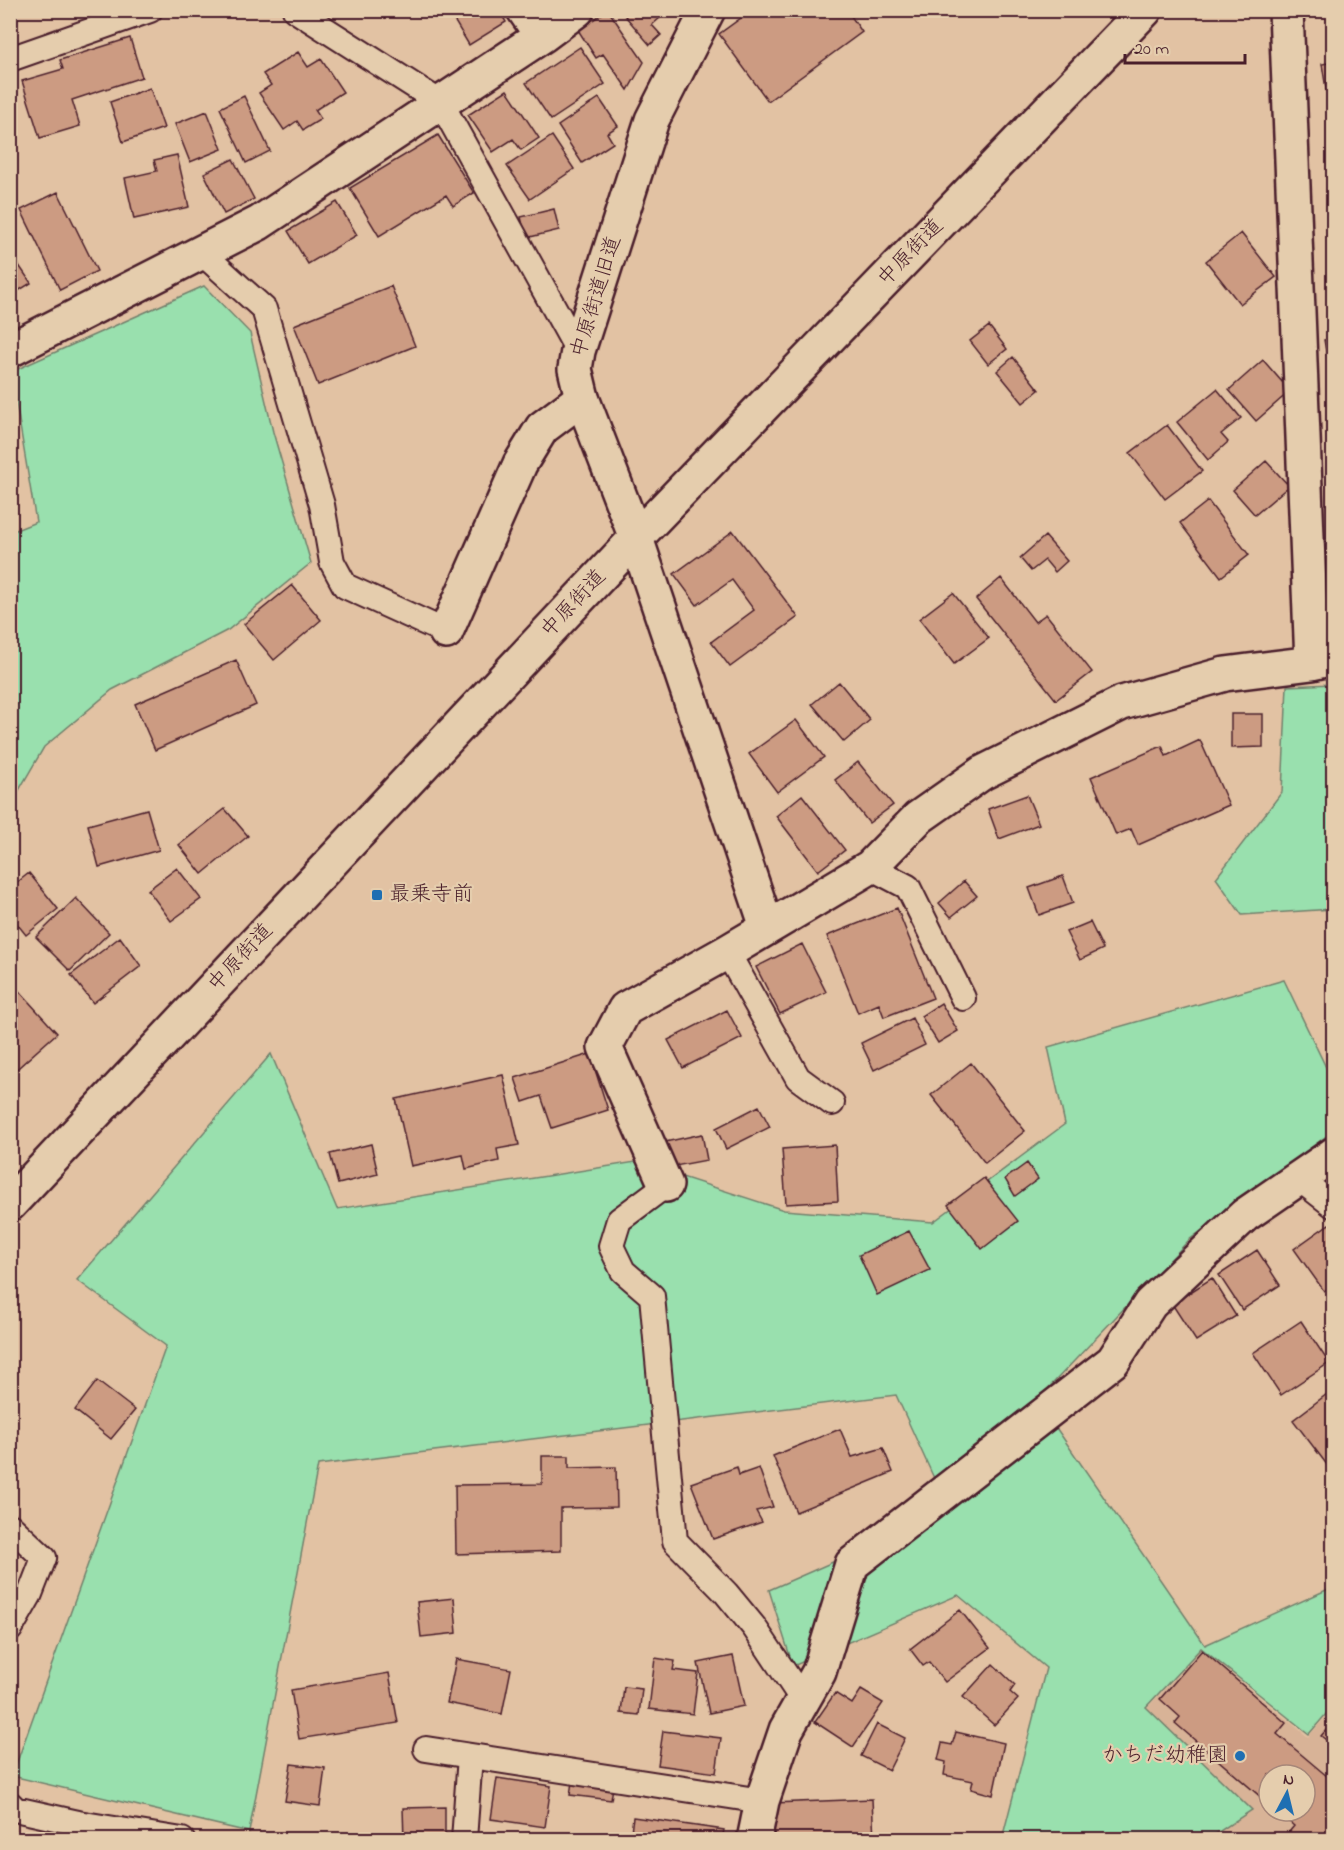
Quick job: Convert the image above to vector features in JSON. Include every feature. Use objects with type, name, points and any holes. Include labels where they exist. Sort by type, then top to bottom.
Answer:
[{"type":"street","points":[[10,350],[259,223],[441,103],[533,23],[577,10]]},
{"type":"street","name":"中原街道旧道","points":[[708,10],[652,120],[578,351],[575,369],[582,398],[636,538],[767,927]]},
{"type":"street","name":"中原街道","points":[[10,1204],[636,538],[1145,10]]},
{"type":"street","points":[[666,1185],[604,1047],[625,1010],[728,952],[870,867],[918,818],[982,773],[1122,703],[1225,674],[1323,661],[1286,10]]},
{"type":"street","points":[[446,632],[520,464],[542,428],[582,398]]},
{"type":"street","points":[[754,1839],[762,1801],[786,1730],[819,1672],[852,1564],[1113,1361],[1150,1304],[1245,1215],[1334,1154]]},
{"type":"lane","points":[[10,59],[150,10]]},
{"type":"lane","points":[[295,10],[441,103],[578,351]]},
{"type":"lane","points":[[201,252],[264,309],[322,505],[332,562],[345,586],[446,632]]},
{"type":"lane","points":[[870,867],[908,887],[963,998]]},
{"type":"lane","points":[[728,952],[798,1078],[832,1103]]},
{"type":"lane","points":[[1298,1178],[1334,1206]]},
{"type":"lane","points":[[666,1185],[619,1220],[611,1246],[623,1271],[652,1296],[675,1541],[726,1593],[754,1627],[802,1699]]},
{"type":"lane","points":[[10,1526],[44,1558],[30,1594],[10,1629]]},
{"type":"lane","points":[[426,1749],[762,1801]]},
{"type":"lane","points":[[464,1839],[470,1756]]},
{"type":"lane","points":[[10,1804],[15,1809],[76,1831],[182,1839]]},
{"type":"shaded area","name":"かちだ幼稚園","points":[[1201,1649],[1308,1737],[1333,1709],[1333,1839],[1108,1840],[1145,1788],[1148,1707]]},
{"type":"green space","points":[[204,286],[250,333],[273,432],[311,563],[228,630],[112,690],[44,747],[11,804],[11,532],[36,522],[11,372]]},
{"type":"green space","points":[[1333,684],[1333,909],[1242,915],[1216,878],[1282,792],[1287,686]]},
{"type":"green space","points":[[1284,980],[1333,1082],[1333,1131],[1189,1240],[1037,1400],[1205,1645],[1333,1587],[1333,1706],[1309,1734],[1201,1648],[1146,1707],[1252,1810],[1208,1839],[1002,1839],[1046,1668],[958,1595],[793,1666],[769,1590],[949,1511],[896,1395],[318,1465],[249,1832],[12,1776],[166,1346],[77,1280],[271,1054],[337,1209],[636,1162],[784,1210],[933,1222],[1065,1124],[1048,1047]]},
{"type":"building","points":[[448,10],[499,10],[506,22],[469,45]]},
{"type":"building","points":[[608,10],[644,62],[628,90],[603,54],[596,58],[578,30]]},
{"type":"building","points":[[620,10],[669,10],[652,25],[661,35],[650,45]]},
{"type":"building","points":[[752,10],[847,10],[862,32],[768,101],[719,34]]},
{"type":"building","points":[[130,38],[142,77],[72,100],[80,126],[40,138],[22,81],[63,69],[60,60]]},
{"type":"building","points":[[580,47],[605,84],[551,120],[526,83]]},
{"type":"building","points":[[298,52],[308,67],[321,59],[343,92],[315,110],[321,119],[303,130],[297,121],[284,130],[259,93],[271,85],[263,74]]},
{"type":"building","points":[[1334,62],[1334,94],[1327,95],[1322,64]]},
{"type":"building","points":[[150,88],[164,128],[123,142],[110,102]]},
{"type":"building","points":[[507,90],[539,138],[521,150],[513,139],[493,152],[468,115]]},
{"type":"building","points":[[244,96],[270,151],[246,163],[220,108]]},
{"type":"building","points":[[599,98],[618,126],[607,133],[613,143],[582,163],[558,126]]},
{"type":"building","points":[[207,111],[222,149],[190,162],[175,124]]},
{"type":"building","points":[[438,135],[474,193],[453,206],[446,195],[379,236],[350,188]]},
{"type":"building","points":[[552,136],[574,169],[530,199],[507,166]]},
{"type":"building","points":[[177,155],[189,207],[134,219],[125,178],[157,171],[154,160]]},
{"type":"building","points":[[233,159],[254,199],[224,214],[204,173]]},
{"type":"building","points":[[58,192],[97,271],[60,290],[21,210]]},
{"type":"building","points":[[337,202],[357,235],[308,264],[288,231]]},
{"type":"building","points":[[554,209],[559,230],[526,238],[521,217]]},
{"type":"building","points":[[1241,233],[1276,277],[1240,304],[1206,261]]},
{"type":"building","points":[[14,258],[31,283],[10,296],[10,260]]},
{"type":"building","points":[[391,286],[415,346],[318,385],[294,325]]},
{"type":"building","points":[[989,326],[1007,349],[988,364],[970,341]]},
{"type":"building","points":[[1334,339],[1334,372],[1330,373],[1324,340]]},
{"type":"building","points":[[1013,357],[1039,390],[1023,403],[997,371]]},
{"type":"building","points":[[1263,360],[1290,391],[1256,421],[1229,390]]},
{"type":"building","points":[[1217,389],[1241,418],[1221,434],[1228,442],[1208,460],[1177,422]]},
{"type":"building","points":[[1167,425],[1202,471],[1165,499],[1130,453]]},
{"type":"building","points":[[1266,461],[1289,486],[1255,515],[1233,490]]},
{"type":"building","points":[[1208,501],[1249,555],[1221,577],[1180,523]]},
{"type":"building","points":[[733,531],[798,617],[730,667],[711,642],[754,610],[732,580],[697,605],[674,574]]},
{"type":"building","points":[[1045,536],[1067,561],[1055,572],[1045,560],[1031,571],[1020,558]]},
{"type":"building","points":[[1001,578],[1035,622],[1046,614],[1092,672],[1056,700],[976,599]]},
{"type":"building","points":[[292,585],[321,620],[274,660],[244,624]]},
{"type":"building","points":[[953,593],[989,638],[954,664],[919,619]]},
{"type":"building","points":[[236,660],[256,705],[155,750],[135,704]]},
{"type":"building","points":[[839,682],[870,720],[844,742],[812,704]]},
{"type":"building","points":[[1231,714],[1263,714],[1263,747],[1231,748]]},
{"type":"building","points":[[796,720],[824,757],[777,792],[749,754]]},
{"type":"building","points":[[1200,740],[1229,805],[1138,845],[1131,829],[1116,835],[1091,777],[1162,746],[1166,756]]},
{"type":"building","points":[[858,762],[893,805],[869,823],[835,780]]},
{"type":"building","points":[[802,795],[845,850],[818,871],[776,816]]},
{"type":"building","points":[[1027,795],[1039,824],[999,839],[988,809]]},
{"type":"building","points":[[147,809],[159,850],[99,867],[88,825]]},
{"type":"building","points":[[225,809],[248,836],[202,874],[179,845]]},
{"type":"building","points":[[177,868],[201,899],[171,921],[148,890]]},
{"type":"building","points":[[29,873],[58,909],[26,935],[10,915],[10,888]]},
{"type":"building","points":[[1063,876],[1073,903],[1039,915],[1029,888]]},
{"type":"building","points":[[964,881],[977,896],[951,917],[939,903]]},
{"type":"building","points":[[76,898],[109,933],[70,971],[36,937]]},
{"type":"building","points":[[897,908],[933,998],[884,1017],[879,1004],[858,1013],[827,936]]},
{"type":"building","points":[[1090,922],[1103,949],[1080,960],[1066,932]]},
{"type":"building","points":[[120,937],[141,966],[93,1003],[71,975]]},
{"type":"building","points":[[802,944],[826,992],[780,1014],[756,967]]},
{"type":"building","points":[[10,981],[57,1033],[10,1075]]},
{"type":"building","points":[[941,1003],[958,1031],[938,1043],[921,1016]]},
{"type":"building","points":[[727,1010],[742,1038],[683,1068],[668,1040]]},
{"type":"building","points":[[912,1018],[925,1045],[874,1070],[861,1043]]},
{"type":"building","points":[[590,1054],[608,1110],[552,1128],[541,1096],[523,1102],[515,1078]]},
{"type":"building","points":[[971,1063],[1025,1131],[985,1163],[931,1095]]},
{"type":"building","points":[[503,1075],[519,1145],[497,1149],[499,1161],[466,1169],[463,1155],[411,1166],[396,1099]]},
{"type":"building","points":[[759,1106],[770,1127],[726,1149],[716,1128]]},
{"type":"building","points":[[702,1134],[707,1160],[670,1167],[665,1142]]},
{"type":"building","points":[[371,1144],[378,1174],[338,1184],[330,1154]]},
{"type":"building","points":[[835,1145],[838,1201],[786,1204],[782,1149]]},
{"type":"building","points":[[1027,1163],[1038,1179],[1015,1196],[1005,1179]]},
{"type":"building","points":[[984,1178],[1018,1221],[982,1249],[948,1205]]},
{"type":"building","points":[[1329,1224],[1334,1230],[1334,1284],[1324,1291],[1294,1249]]},
{"type":"building","points":[[909,1231],[930,1270],[877,1295],[859,1255]]},
{"type":"building","points":[[1257,1250],[1280,1285],[1242,1310],[1219,1275]]},
{"type":"building","points":[[1212,1278],[1236,1316],[1196,1341],[1172,1304]]},
{"type":"building","points":[[1301,1321],[1329,1363],[1281,1395],[1253,1353]]},
{"type":"building","points":[[97,1381],[135,1410],[111,1439],[75,1410]]},
{"type":"building","points":[[1331,1391],[1334,1395],[1334,1463],[1328,1466],[1293,1420]]},
{"type":"building","points":[[840,1429],[852,1457],[883,1448],[893,1472],[796,1512],[773,1456]]},
{"type":"building","points":[[542,1456],[569,1456],[569,1468],[616,1467],[617,1507],[561,1508],[561,1551],[456,1554],[455,1485],[542,1484]]},
{"type":"building","points":[[737,1467],[739,1475],[759,1468],[773,1507],[756,1511],[762,1522],[713,1539],[691,1483]]},
{"type":"building","points":[[454,1598],[457,1633],[421,1637],[417,1602]]},
{"type":"building","points":[[960,1610],[990,1648],[945,1682],[929,1662],[923,1666],[910,1649]]},
{"type":"building","points":[[1202,1650],[1286,1723],[1277,1734],[1311,1763],[1257,1763],[1257,1794],[1175,1723],[1180,1717],[1160,1699]]},
{"type":"building","points":[[733,1656],[744,1706],[709,1713],[698,1663]]},
{"type":"building","points":[[655,1658],[675,1661],[673,1670],[698,1673],[693,1714],[649,1709]]},
{"type":"building","points":[[456,1659],[511,1669],[502,1714],[447,1703]]},
{"type":"building","points":[[993,1664],[1015,1685],[1010,1692],[1018,1699],[994,1725],[963,1697]]},
{"type":"building","points":[[389,1673],[398,1723],[299,1739],[291,1690]]},
{"type":"building","points":[[624,1687],[642,1689],[639,1715],[621,1713]]},
{"type":"building","points":[[861,1690],[883,1703],[853,1747],[815,1722],[835,1693],[852,1704]]},
{"type":"building","points":[[1334,1721],[1334,1746],[1321,1736]]},
{"type":"building","points":[[877,1724],[905,1738],[889,1770],[861,1756]]},
{"type":"building","points":[[663,1731],[721,1738],[716,1773],[658,1765]]},
{"type":"building","points":[[956,1732],[1004,1743],[993,1795],[971,1789],[973,1781],[944,1775],[946,1762],[938,1760],[942,1743],[952,1745]]},
{"type":"building","points":[[291,1764],[325,1768],[320,1806],[285,1801]]},
{"type":"building","points":[[1317,1768],[1334,1782],[1334,1840],[1297,1840],[1289,1832],[1294,1826],[1291,1823],[1317,1823]]},
{"type":"building","points":[[497,1778],[551,1786],[545,1827],[491,1819]]},
{"type":"building","points":[[572,1782],[613,1787],[611,1800],[570,1795]]},
{"type":"building","points":[[872,1799],[874,1840],[774,1840],[773,1803]]},
{"type":"building","points":[[445,1807],[445,1840],[404,1840],[403,1808]]},
{"type":"building","points":[[633,1817],[724,1830],[722,1840],[630,1840]]},
{"type":"place","name":"最乗寺前","points":[[377,895]]},
{"type":"place","name":"かちだ幼稚園","points":[[1240,1756]]}]
